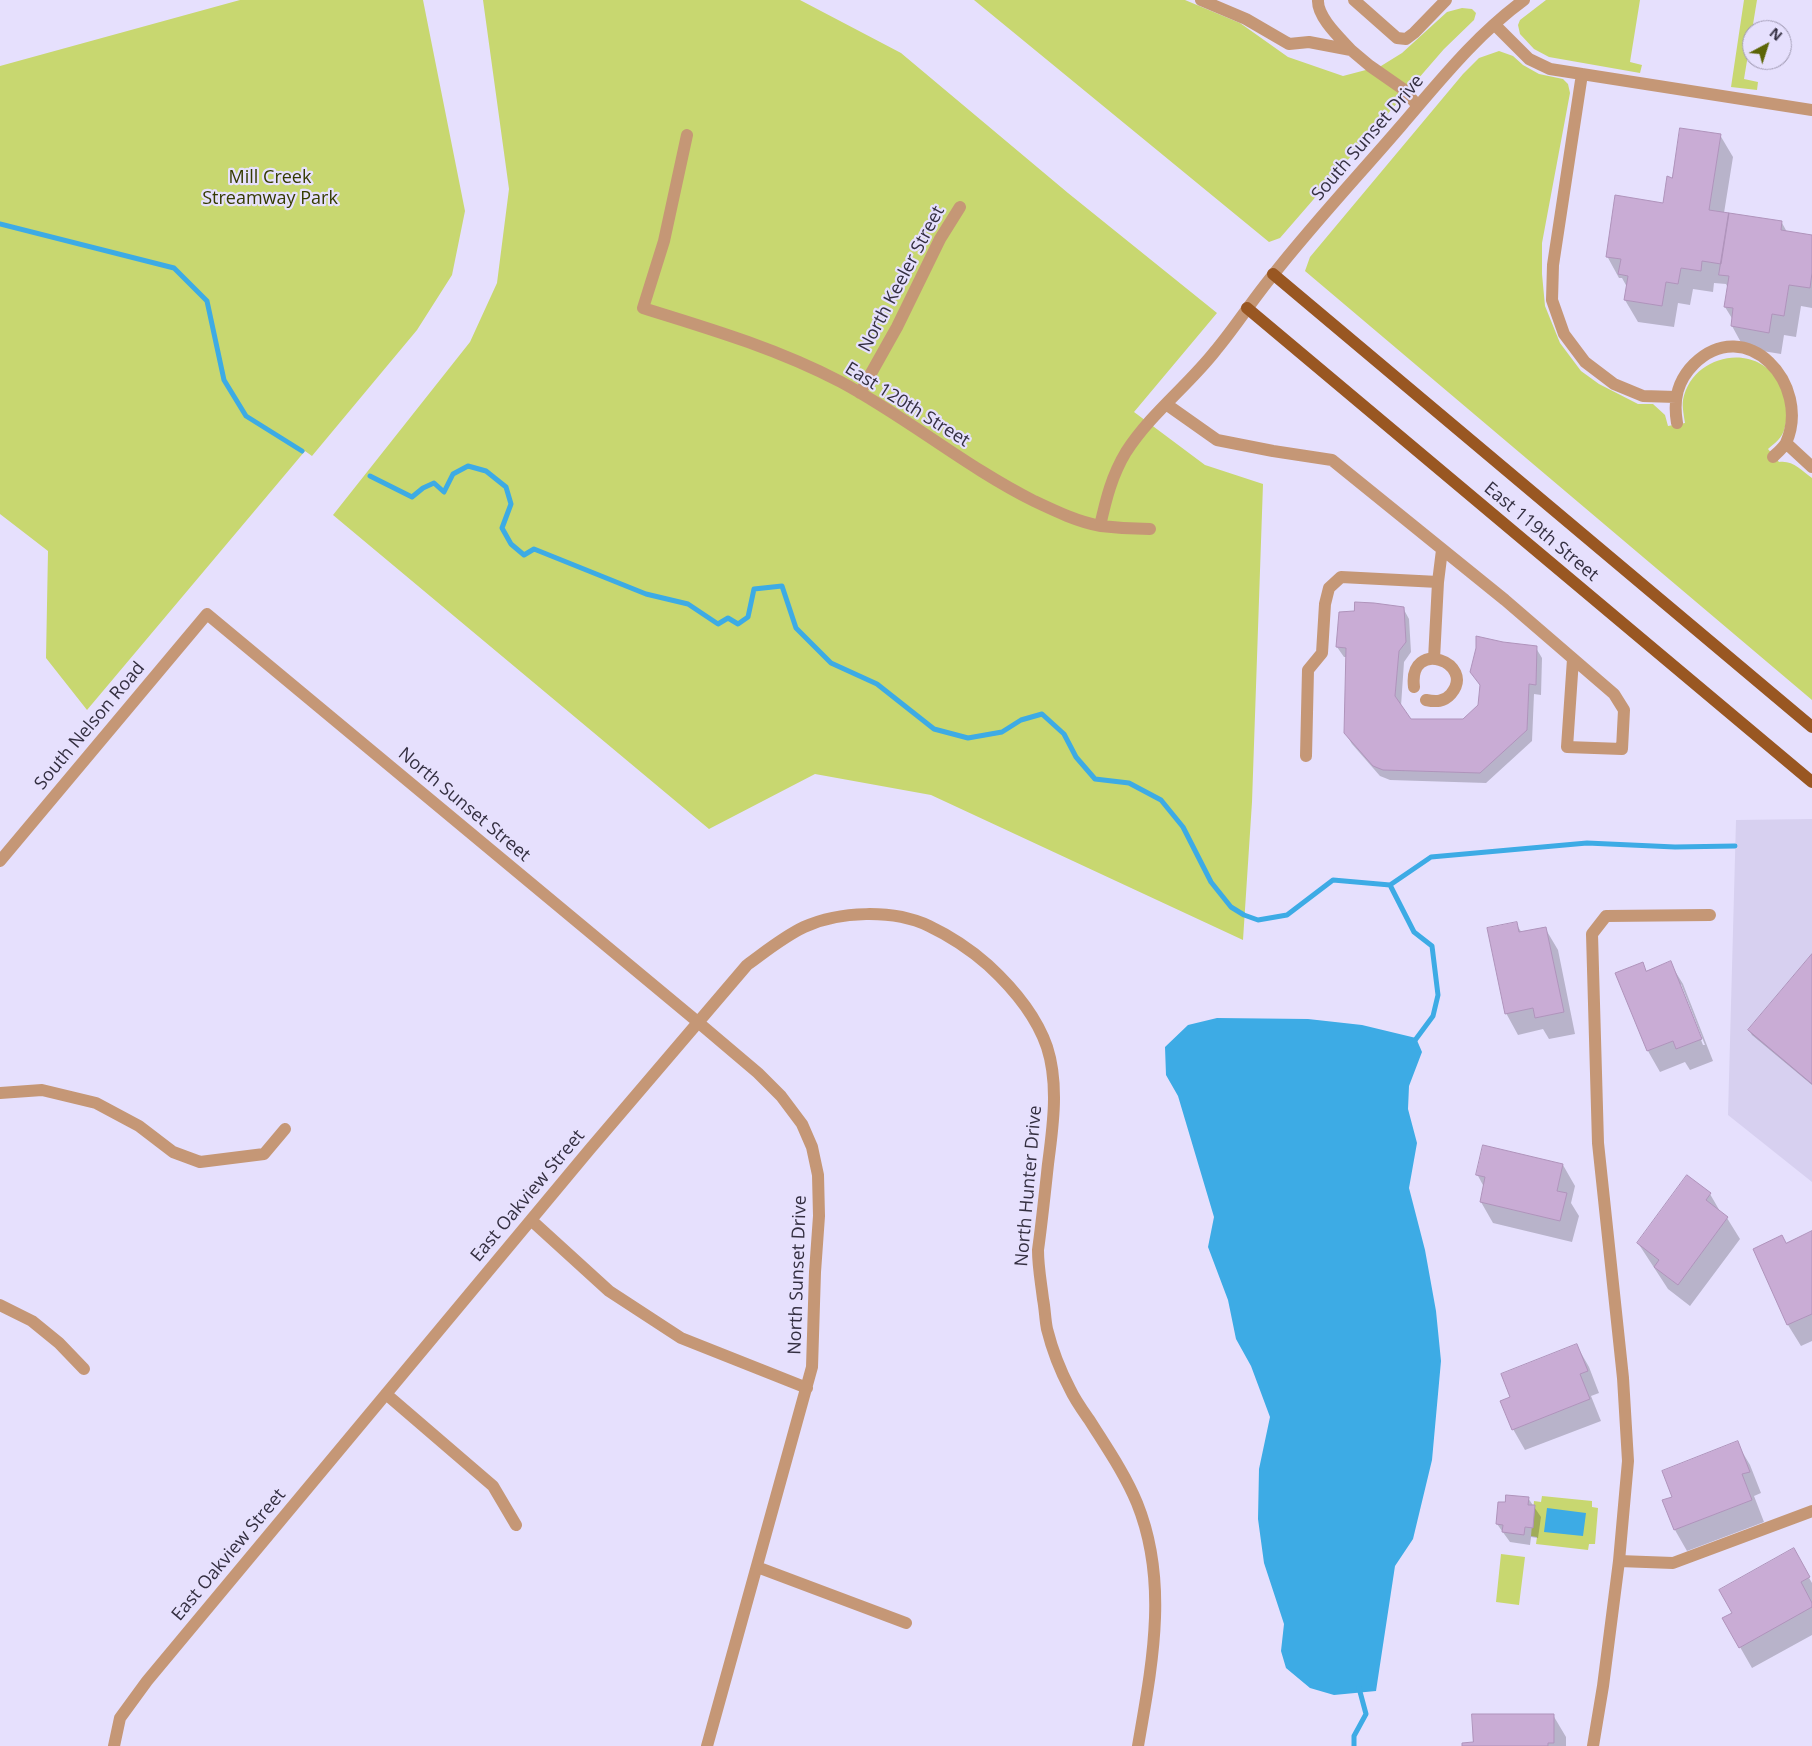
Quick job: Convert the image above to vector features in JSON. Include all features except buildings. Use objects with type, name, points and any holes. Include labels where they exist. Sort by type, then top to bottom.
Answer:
[{"type":"main road","name":"East 119th Street","points":[[1273,274],[1812,727]]},
{"type":"main road","name":"East 119th Street","points":[[1247,308],[1812,782]]},
{"type":"street","points":[[1201,0],[1246,20],[1289,44],[1309,42],[1351,50]]},
{"type":"street","points":[[1318,0],[1318,4],[1329,26],[1351,50],[1370,66],[1404,89],[1418,106]]},
{"type":"street","points":[[1354,0],[1397,38],[1406,38],[1414,34],[1446,0]]},
{"type":"street","name":"South Sunset Drive","points":[[1100,526],[1116,468],[1137,435],[1215,352],[1273,274],[1466,51],[1524,0]]},
{"type":"street","points":[[1494,25],[1529,59],[1550,69],[1812,110]]},
{"type":"street","points":[[1582,74],[1553,265],[1552,300],[1564,334],[1585,362],[1614,384],[1643,396],[1676,397]]},
{"type":"street","name":"East 120th Street","points":[[687,135],[664,241],[643,308],[759,345],[816,370],[860,393],[988,476],[1073,518],[1100,526],[1150,529]]},
{"type":"street","name":"North Keeler Street","points":[[860,393],[897,327],[940,239],[960,208]]},
{"type":"street","points":[[1677,423],[1675,408],[1677,389],[1686,372],[1701,357],[1720,348],[1742,346],[1762,352],[1780,365],[1792,382],[1797,403],[1796,424],[1786,444],[1773,457]]},
{"type":"street","points":[[1166,404],[1217,440],[1332,460],[1505,600],[1614,694],[1624,710],[1622,749],[1567,747],[1573,659]]},
{"type":"street","points":[[1786,444],[1812,467]]},
{"type":"street","points":[[1434,659],[1438,582],[1442,550]]},
{"type":"street","points":[[1306,756],[1308,670],[1322,653],[1325,604],[1329,588],[1341,577],[1438,582]]},
{"type":"street","name":"South Nelson Road","points":[[0,861],[207,614]]},
{"type":"street","name":"North Sunset Street","points":[[207,614],[699,1023]]},
{"type":"street","points":[[1414,687],[1413,678],[1418,666],[1424,661],[1434,659],[1444,661],[1450,665],[1456,678],[1456,686],[1453,692],[1441,701],[1426,700]]},
{"type":"street","name":"North Hunter Drive","points":[[699,1023],[747,965],[774,944],[804,927],[830,919],[870,913],[900,917],[928,925],[972,951],[1010,984],[1036,1023],[1047,1048],[1054,1090],[1053,1124],[1038,1250],[1038,1270],[1046,1327],[1070,1390],[1110,1452],[1138,1505],[1149,1544],[1155,1580],[1154,1645],[1138,1746]]},
{"type":"street","points":[[1593,1746],[1603,1686],[1619,1560],[1628,1462],[1622,1368],[1598,1143],[1592,934],[1606,916],[1710,915]]},
{"type":"street","name":"East Oakview Street","points":[[114,1746],[120,1718],[147,1681],[531,1220],[699,1023]]},
{"type":"street","name":"North Sunset Drive","points":[[699,1023],[758,1073],[781,1096],[802,1124],[812,1147],[818,1176],[819,1216],[812,1367],[707,1746]]},
{"type":"street","points":[[0,1093],[42,1090],[96,1103],[139,1126],[173,1152],[200,1162],[264,1154],[285,1129]]},
{"type":"street","points":[[531,1220],[609,1291],[681,1338],[806,1388]]},
{"type":"street","points":[[0,1305],[32,1321],[59,1343],[84,1369]]},
{"type":"street","points":[[386,1394],[493,1486],[516,1525]]},
{"type":"street","points":[[1619,1560],[1673,1563],[1812,1511]]},
{"type":"street","points":[[757,1567],[906,1623]]},
{"type":"shaded area","points":[[1812,819],[1812,1182],[1728,1115],[1736,820]]},
{"type":"green space","name":"Mill Creek Streamway Park","points":[[240,0],[423,0],[465,211],[452,275],[417,330],[312,456],[305,451],[87,710],[46,658],[48,551],[0,514],[0,66]]},
{"type":"green space","points":[[483,0],[800,0],[901,53],[1068,193],[1217,313],[1134,412],[1205,465],[1263,484],[1252,802],[1243,940],[931,795],[815,774],[709,829],[333,515],[470,342],[497,283],[509,189]]},
{"type":"green space","points":[[974,0],[1185,0],[1240,23],[1288,57],[1343,76],[1381,66],[1402,53],[1447,12],[1462,8],[1472,9],[1476,13],[1474,20],[1444,49],[1280,238],[1269,242]]},
{"type":"green space","points":[[1546,0],[1640,0],[1630,62],[1642,65],[1640,73],[1549,57],[1534,49],[1520,34],[1518,25],[1520,20]]},
{"type":"green space","points":[[1744,0],[1757,0],[1754,20],[1742,20],[1742,70],[1745,70],[1744,79],[1758,82],[1757,90],[1731,87]]},
{"type":"green space","points":[[1499,51],[1513,56],[1523,65],[1539,74],[1563,79],[1568,84],[1570,93],[1542,243],[1542,274],[1545,306],[1560,343],[1581,371],[1599,384],[1638,404],[1653,404],[1665,415],[1668,426],[1685,423],[1683,400],[1689,384],[1699,372],[1712,363],[1727,358],[1743,358],[1758,362],[1771,371],[1781,386],[1787,402],[1785,426],[1780,438],[1768,449],[1779,462],[1793,464],[1812,478],[1812,700],[1305,271],[1310,257],[1463,74],[1479,58]]},
{"type":"green space","points":[[1542,1496],[1592,1501],[1592,1507],[1598,1508],[1595,1544],[1589,1544],[1588,1550],[1536,1544],[1537,1537],[1531,1536],[1534,1501],[1541,1502]]},
{"type":"green space","points":[[1501,1554],[1525,1557],[1519,1605],[1496,1602]]},
{"type":"water","points":[[1217,1018],[1308,1019],[1362,1025],[1416,1038],[1422,1052],[1409,1086],[1408,1109],[1417,1143],[1409,1188],[1425,1250],[1436,1311],[1441,1361],[1432,1460],[1413,1539],[1395,1566],[1376,1691],[1334,1695],[1310,1688],[1286,1668],[1281,1651],[1284,1624],[1264,1563],[1258,1519],[1259,1469],[1270,1417],[1251,1366],[1236,1339],[1228,1300],[1208,1247],[1214,1217],[1178,1096],[1166,1075],[1165,1047],[1188,1025]]},
{"type":"water","points":[[1547,1508],[1586,1513],[1583,1536],[1544,1532]]},
{"type":"waterway","points":[[0,224],[174,268],[207,301],[224,380],[246,416],[302,451]]},
{"type":"waterway","points":[[370,476],[412,497],[423,488],[434,483],[444,492],[453,474],[468,466],[486,471],[506,487],[511,504],[502,528],[511,544],[524,555],[534,549],[646,594],[688,604],[718,624],[728,618],[738,624],[748,617],[754,589],[782,586],[796,628],[831,663],[877,684],[934,729],[968,738],[1002,732],[1021,720],[1042,714],[1064,734],[1076,757],[1095,779],[1129,783],[1161,800],[1183,827],[1211,882],[1231,907],[1244,915],[1258,920],[1287,915],[1333,880],[1390,885],[1431,857],[1587,843],[1675,847],[1735,846]]},
{"type":"waterway","points":[[1390,885],[1414,932],[1432,946],[1438,995],[1433,1016],[1413,1043]]},
{"type":"waterway","points":[[1354,1746],[1354,1736],[1366,1714],[1359,1688]]}]
